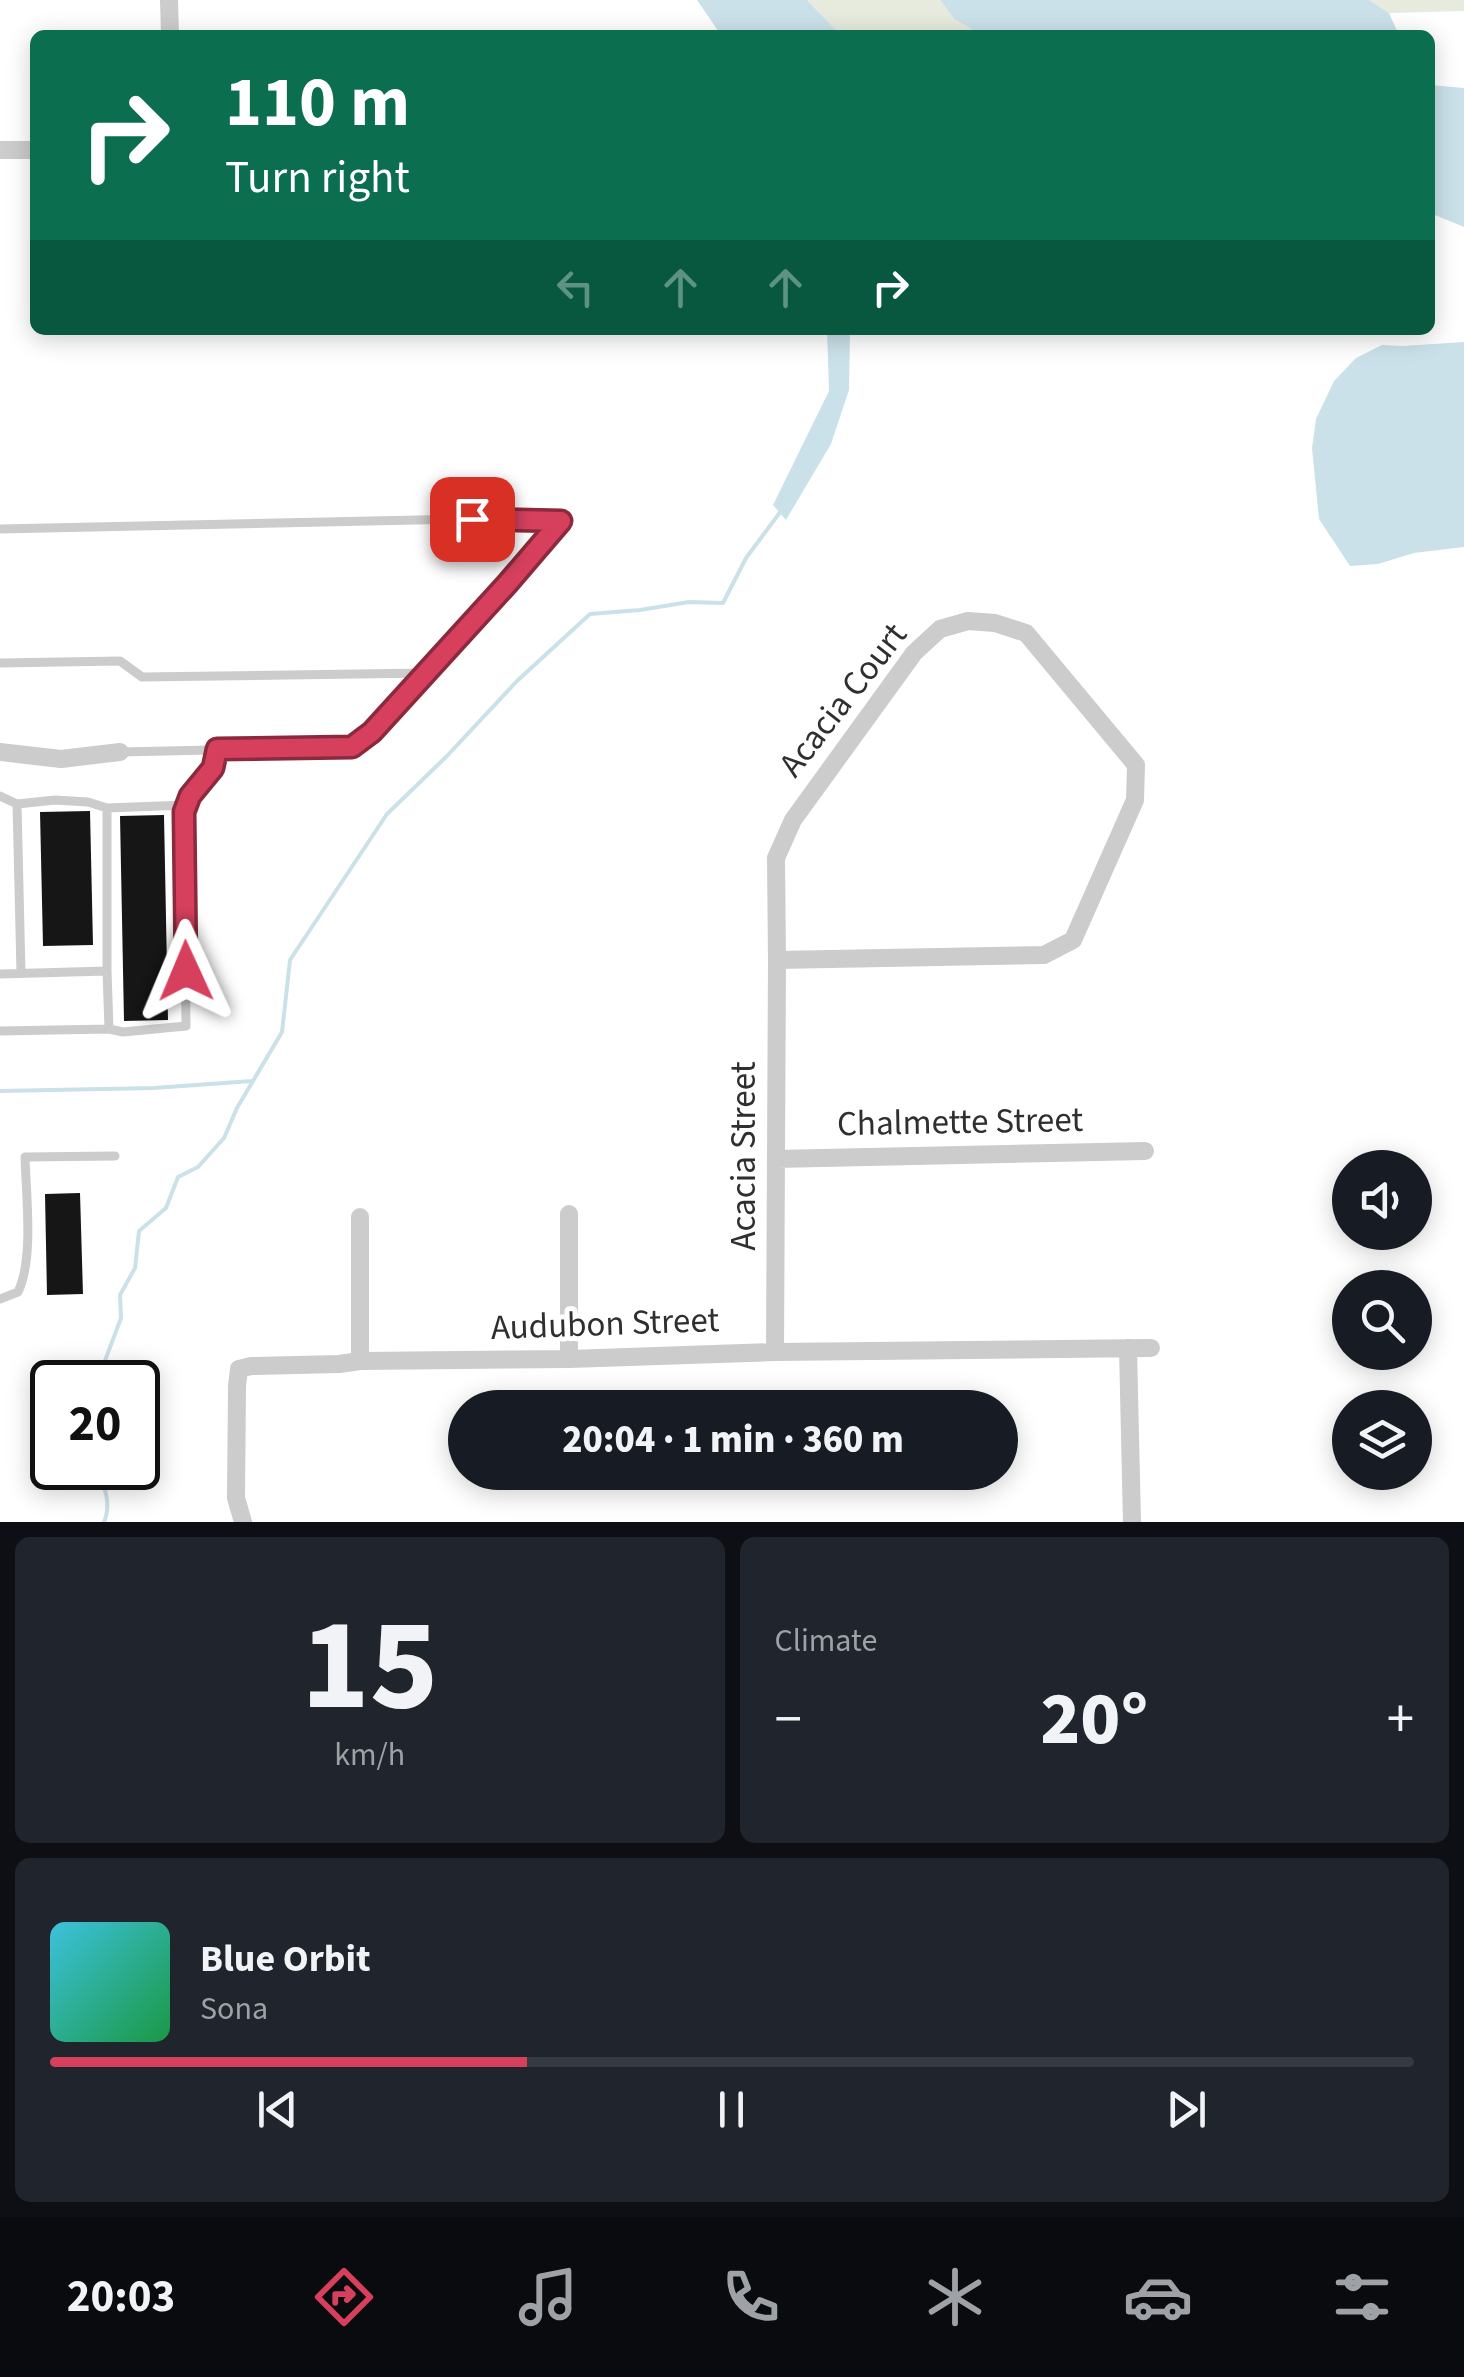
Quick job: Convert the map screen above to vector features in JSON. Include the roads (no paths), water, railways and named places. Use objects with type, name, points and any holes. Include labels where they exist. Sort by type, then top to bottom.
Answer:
[{"type":"street","points":[[169,0],[170,30]]},
{"type":"street","points":[[0,150],[30,150]]},
{"type":"street","name":"Acacia Court","points":[[968,621],[995,622],[1026,634],[1136,765],[1134,800],[1073,940],[1044,955],[778,960],[776,858],[793,820],[914,654],[940,629],[968,621]]},
{"type":"street","points":[[0,752],[62,758],[120,752]]},
{"type":"street","name":"Acacia Street","points":[[775,1352],[778,960]]},
{"type":"street","name":"Chalmette Street","points":[[776,1159],[1145,1150]]},
{"type":"street","points":[[569,1214],[569,1359]]},
{"type":"street","points":[[360,1217],[360,1361]]},
{"type":"street","points":[[1128,1348],[1132,1522]]},
{"type":"street","name":"Audubon Street","points":[[243,1522],[236,1498],[239,1369],[251,1366],[775,1352],[1151,1348]]},
{"type":"lane","points":[[0,529],[512,518],[561,521],[372,732],[352,747],[120,752]]},
{"type":"lane","points":[[0,663],[120,661],[142,677],[426,672]]},
{"type":"lane","points":[[0,1031],[123,1032],[186,1026],[184,812],[190,796],[213,768],[217,749]]},
{"type":"lane","points":[[0,796],[17,804],[55,800],[88,802],[106,808],[186,806]]},
{"type":"lane","points":[[17,804],[21,974]]},
{"type":"lane","points":[[106,808],[109,1029]]},
{"type":"lane","points":[[0,974],[107,971]]},
{"type":"lane","points":[[0,1299],[18,1292],[24,1278],[25,1157],[115,1156]]},
{"type":"water","points":[[697,0],[807,0],[836,30],[718,30]]},
{"type":"water","points":[[940,0],[1369,0],[1389,13],[1397,30],[973,30],[954,19]]},
{"type":"water","points":[[1435,85],[1464,88],[1464,227],[1435,215]]},
{"type":"water","points":[[827,335],[850,335],[849,390],[831,444],[786,520],[773,505],[829,391]]},
{"type":"water","points":[[1464,342],[1464,547],[1350,566],[1319,519],[1312,448],[1316,419],[1334,381],[1356,358],[1382,345]]},
{"type":"waterway","points":[[105,1360],[121,1318],[120,1295],[135,1268],[139,1231],[166,1208],[178,1177],[198,1167],[224,1138],[282,1032],[290,960],[387,814],[517,681],[590,614],[689,602],[723,603],[746,558],[781,511]]},
{"type":"waterway","points":[[0,1091],[154,1088],[252,1081]]},
{"type":"waterway","points":[[104,1490],[104,1522]]}]
